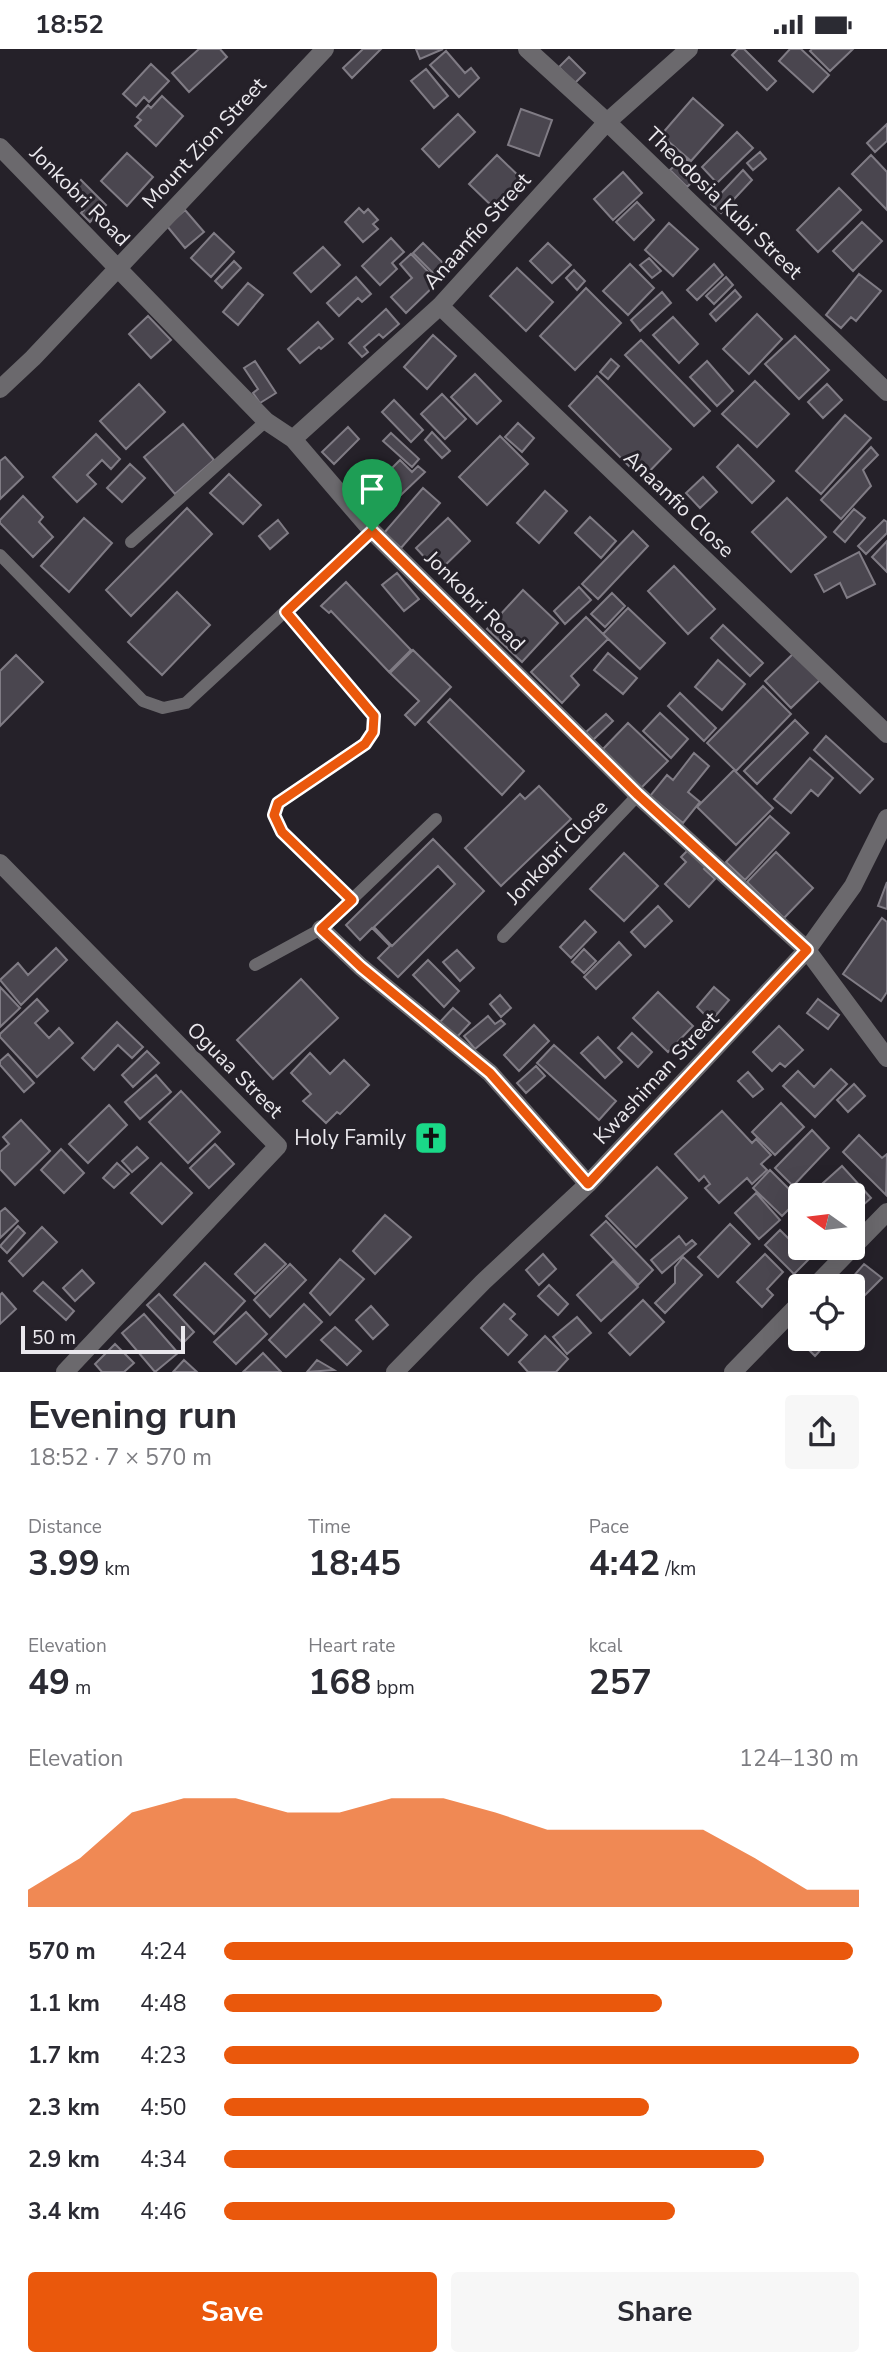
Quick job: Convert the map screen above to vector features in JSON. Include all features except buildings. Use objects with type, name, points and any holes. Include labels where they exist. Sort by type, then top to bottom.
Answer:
[{"type":"street","name":"Mount Zion Street","points":[[0,389],[33,358],[325,49]]},
{"type":"street","name":"Theodosia Kubi Street","points":[[527,49],[607,122],[887,392]]},
{"type":"street","name":"Anaanfio Street","points":[[293,439],[440,306],[607,122],[688,49]]},
{"type":"street","name":"Jonkobri Road","points":[[0,147],[267,421],[293,439],[372,531],[638,795],[807,950],[887,1058]]},
{"type":"street","name":"Anaanfio Close","points":[[440,306],[887,734]]},
{"type":"street","name":"Kwashiman Street","points":[[395,1372],[483,1282],[588,1184],[807,950],[853,886],[887,818]]},
{"type":"street","name":"Oguaa Street","points":[[0,863],[278,1146],[65,1372]]},
{"type":"street","points":[[321,929],[361,967],[490,1073],[588,1184]]},
{"type":"street","points":[[828,1274],[887,1212]]},
{"type":"street","points":[[733,1372],[788,1315]]},
{"type":"lane","points":[[131,542],[267,421]]},
{"type":"lane","points":[[0,555],[143,701],[163,708],[186,703],[372,531]]},
{"type":"lane","points":[[286,612],[374,716],[373,732],[365,744],[278,803],[274,815],[282,832],[352,900]]},
{"type":"lane","name":"Jonkobri Close","points":[[503,937],[638,795]]},
{"type":"lane","points":[[255,965],[321,929],[436,819]]},
{"type":"place","name":"Holy Family","points":[[431,1138]]},
{"type":"route","points":[[372,531],[638,795],[807,950],[588,1184],[490,1073],[361,967],[321,929],[352,900],[282,832],[274,815],[278,803],[365,744],[373,732],[374,716],[286,612],[372,531]]}]
